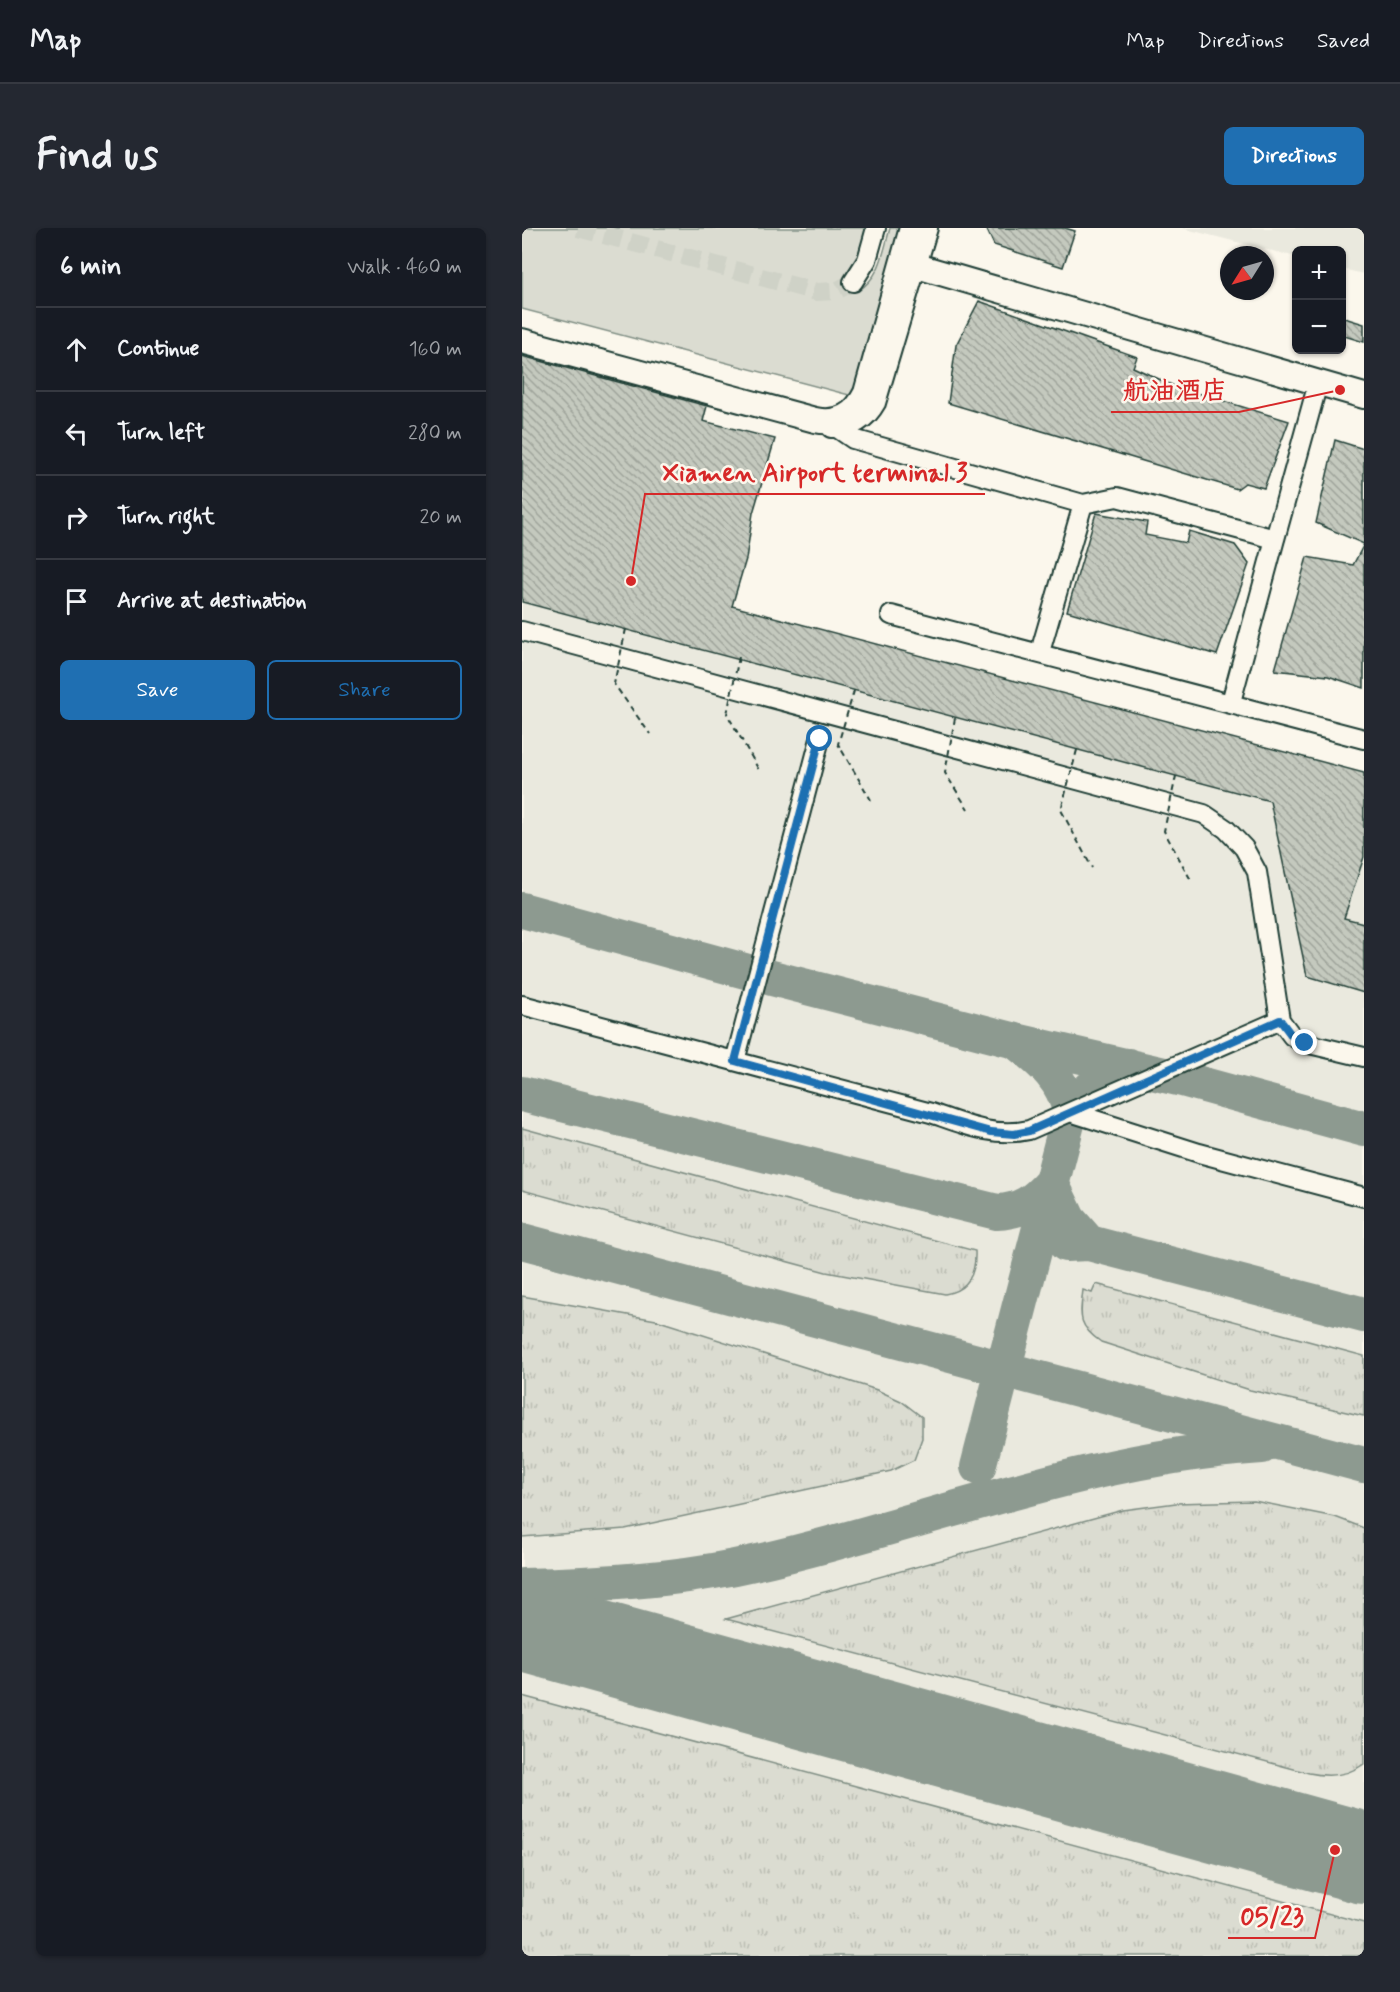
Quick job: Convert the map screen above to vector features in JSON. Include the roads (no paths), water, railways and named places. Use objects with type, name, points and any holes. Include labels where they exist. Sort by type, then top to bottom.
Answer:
[{"type":"main road","points":[[522,341],[815,420],[834,422],[851,414],[866,393],[912,228]]},
{"type":"main road","points":[[917,266],[1364,396]]},
{"type":"lane","points":[[853,282],[867,260],[876,228]]},
{"type":"lane","points":[[522,347],[820,426],[846,428],[864,420],[876,403],[928,228]]},
{"type":"lane","points":[[1231,702],[1318,383]]},
{"type":"lane","points":[[837,428],[853,439],[1083,504],[1117,497],[1275,539]]},
{"type":"lane","points":[[1040,652],[1083,504]]},
{"type":"lane","points":[[891,615],[1231,702],[1364,739]]},
{"type":"lane","points":[[522,631],[1204,814],[1232,835],[1244,848],[1257,872],[1280,1020],[1292,1036],[1305,1043],[1364,1057]]},
{"type":"lane","points":[[735,1061],[820,739]]},
{"type":"lane","points":[[522,1005],[991,1132],[1014,1134],[1029,1131],[1280,1020]]},
{"type":"lane","points":[[1070,1112],[1199,1153],[1364,1197]]},
{"type":"tunnel","points":[[578,228],[817,292],[836,291],[853,282]]},
{"type":"place","name":"航油酒店","points":[[1340,390]]},
{"type":"place","name":"Xiamen Airport terminal 3","points":[[631,581]]},
{"type":"place","name":"05/23","points":[[1335,1850]]}]
